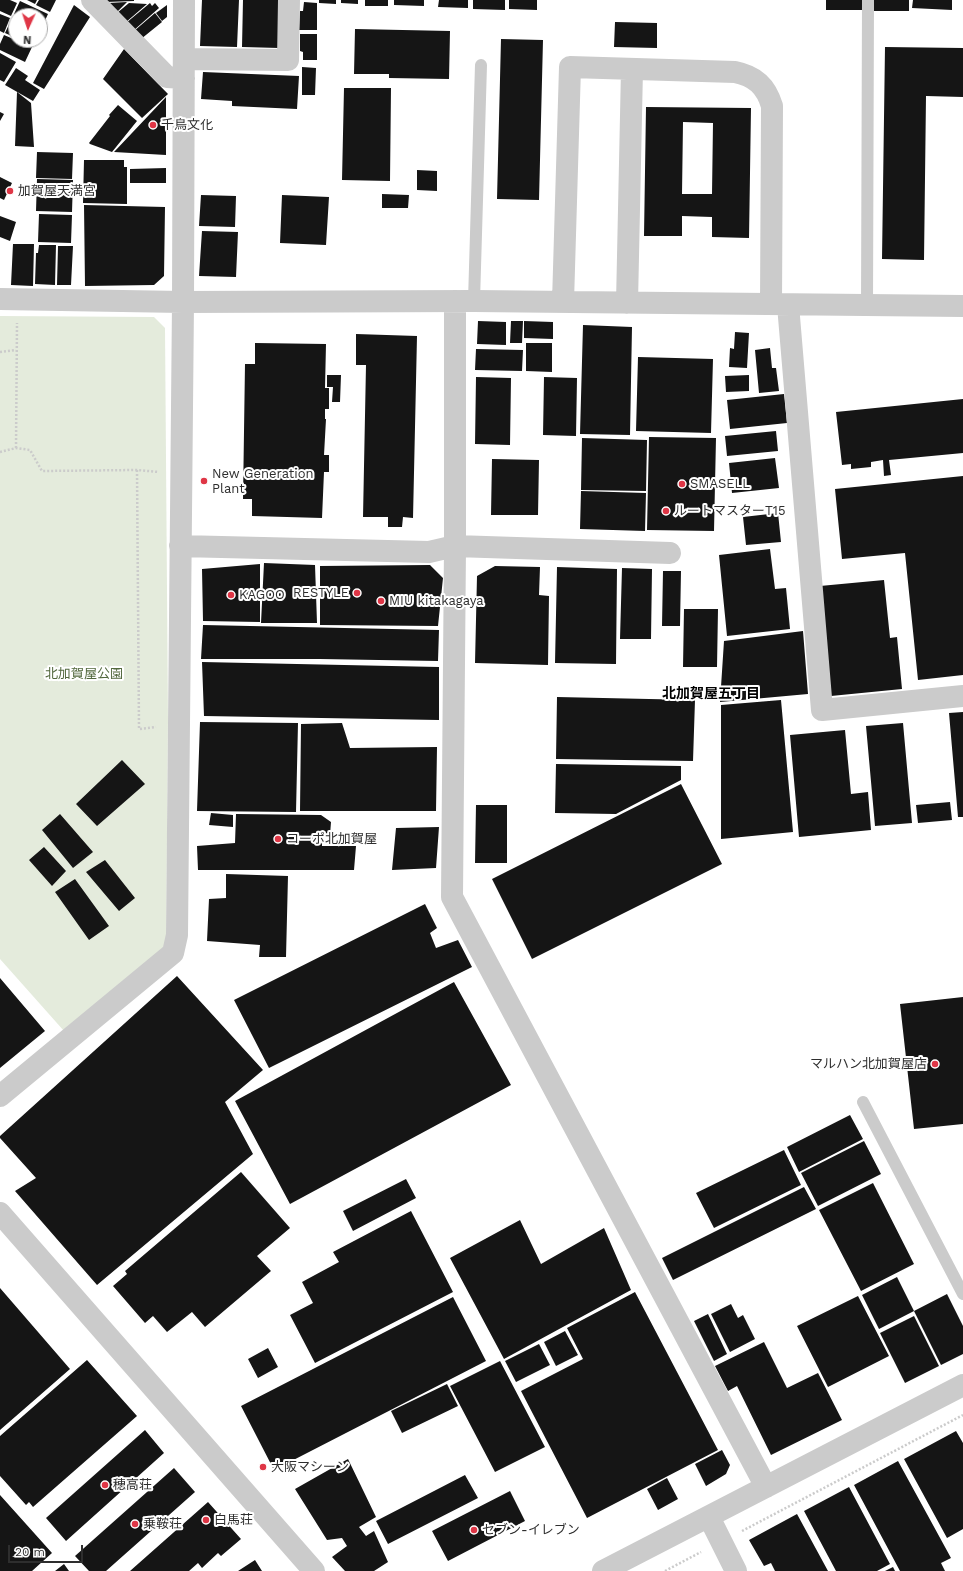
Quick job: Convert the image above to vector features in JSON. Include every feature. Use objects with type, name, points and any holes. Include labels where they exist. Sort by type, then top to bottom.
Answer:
[{"type":"street","points":[[92,0],[167,78],[184,68],[288,60],[289,0]]},
{"type":"street","points":[[0,1096],[173,953],[177,935],[183,302],[184,0]]},
{"type":"street","points":[[563,302],[570,67],[735,72],[746,74],[755,79],[769,96],[772,106],[780,304],[822,710],[963,696]]},
{"type":"street","points":[[627,303],[632,69]]},
{"type":"street","points":[[0,299],[183,302],[464,301],[963,306]]},
{"type":"street","points":[[464,301],[455,546],[452,897],[766,1487]]},
{"type":"street","points":[[180,546],[430,552],[455,546],[670,553]]},
{"type":"street","points":[[0,1213],[314,1571]]},
{"type":"street","points":[[603,1571],[963,1385]]},
{"type":"street","points":[[709,1517],[736,1571]]},
{"type":"lane","points":[[867,306],[868,0]]},
{"type":"lane","points":[[464,301],[481,65]]},
{"type":"lane","points":[[863,1102],[963,1294]]},
{"type":"path","points":[[16,448],[17,318]]},
{"type":"path","points":[[0,352],[16,350]]},
{"type":"path","points":[[0,452],[16,448],[30,450],[42,471],[138,470],[181,473]]},
{"type":"path","points":[[138,470],[139,728],[179,726]]},
{"type":"path","points":[[665,1571],[963,1414]]},
{"type":"green space","name":"北加賀屋公園","points":[[0,316],[154,317],[165,328],[168,720],[166,950],[64,1031],[0,959]]},
{"type":"building","points":[[0,0],[10,0],[17,3],[15,8],[8,8],[8,15],[0,11]]},
{"type":"building","points":[[27,0],[37,0],[35,4]]},
{"type":"building","points":[[39,0],[56,0],[50,12],[48,11],[48,8],[42,8],[36,5]]},
{"type":"building","points":[[102,0],[134,0],[134,1],[106,2]]},
{"type":"building","points":[[202,0],[239,0],[237,47],[200,46]]},
{"type":"building","points":[[243,0],[280,0],[279,48],[242,47]]},
{"type":"building","points":[[319,0],[336,0],[336,4],[319,3]]},
{"type":"building","points":[[341,0],[358,0],[358,4],[341,3]]},
{"type":"building","points":[[365,0],[388,0],[388,6],[365,6]]},
{"type":"building","points":[[394,0],[424,0],[424,6],[394,5]]},
{"type":"building","points":[[439,0],[468,0],[468,8],[438,7]]},
{"type":"building","points":[[473,0],[505,0],[505,10],[473,9]]},
{"type":"building","points":[[509,0],[537,0],[537,10],[509,9]]},
{"type":"building","points":[[826,0],[862,0],[862,10],[826,10]]},
{"type":"building","points":[[874,0],[909,0],[909,11],[874,11]]},
{"type":"building","points":[[913,0],[952,0],[952,10],[912,8]]},
{"type":"building","points":[[20,1],[35,8],[17,8]]},
{"type":"building","points":[[127,2],[116,13],[108,3]]},
{"type":"building","points":[[304,2],[317,3],[317,30],[299,30],[300,11],[303,11]]},
{"type":"building","points":[[129,3],[147,4],[125,23],[117,13]]},
{"type":"building","points":[[150,3],[152,6],[155,3],[159,8],[133,31],[126,23]]},
{"type":"building","points":[[74,5],[90,17],[44,89],[33,83]]},
{"type":"building","points":[[167,5],[167,17],[162,21],[156,13]]},
{"type":"building","points":[[155,13],[162,22],[141,39],[134,31]]},
{"type":"building","points":[[0,14],[8,17],[8,23],[4,33],[0,31]]},
{"type":"building","points":[[615,22],[657,23],[657,48],[614,47]]},
{"type":"building","points":[[8,27],[8,34],[5,33]]},
{"type":"building","points":[[355,29],[450,31],[449,79],[389,78],[389,74],[354,74]]},
{"type":"building","points":[[300,34],[317,34],[317,60],[303,60],[303,52],[300,51]]},
{"type":"building","points":[[4,35],[8,37],[8,48],[32,48],[25,62],[0,50],[0,44]]},
{"type":"building","points":[[501,39],[543,40],[539,200],[497,199]]},
{"type":"building","points":[[885,47],[963,48],[963,97],[926,96],[924,260],[882,259]]},
{"type":"building","points":[[124,49],[168,94],[142,118],[103,79]]},
{"type":"building","points":[[0,53],[16,62],[4,82],[0,80]]},
{"type":"building","points":[[302,67],[316,68],[315,95],[302,95]]},
{"type":"building","points":[[16,68],[28,76],[25,80],[40,90],[33,101],[5,85]]},
{"type":"building","points":[[203,72],[299,76],[297,109],[232,106],[232,101],[201,99]]},
{"type":"building","points":[[344,88],[391,88],[390,181],[342,180]]},
{"type":"building","points":[[17,92],[31,103],[34,147],[15,146]]},
{"type":"building","name":"千鳥文化","points":[[166,97],[166,155],[114,152]]},
{"type":"building","points":[[118,105],[137,121],[112,152],[90,144],[89,143],[110,116],[109,115]]},
{"type":"building","points":[[646,107],[751,108],[749,238],[712,237],[712,217],[682,216],[682,236],[644,236]],"holes":[[[683,122],[713,123],[712,194],[682,194]]]},
{"type":"building","points":[[0,112],[4,114],[0,121]]},
{"type":"building","points":[[37,152],[73,153],[72,179],[36,178]]},
{"type":"building","points":[[84,160],[124,160],[124,167],[127,167],[127,204],[83,203]]},
{"type":"building","points":[[166,168],[166,183],[130,183],[130,169]]},
{"type":"building","points":[[417,170],[437,171],[437,191],[417,190]]},
{"type":"building","points":[[0,177],[12,183],[4,200],[0,198]]},
{"type":"building","points":[[37,179],[73,180],[72,212],[36,211]]},
{"type":"building","points":[[382,194],[409,195],[408,208],[382,208]]},
{"type":"building","points":[[201,195],[236,196],[235,227],[199,226]]},
{"type":"building","points":[[282,195],[329,197],[326,245],[280,243]]},
{"type":"building","points":[[84,205],[165,207],[164,276],[154,285],[85,286]]},
{"type":"building","points":[[39,214],[72,215],[71,243],[38,242]]},
{"type":"building","points":[[0,216],[16,222],[10,241],[0,237]]},
{"type":"building","points":[[202,231],[238,232],[236,277],[199,276]]},
{"type":"building","points":[[13,244],[34,244],[33,286],[11,285]]},
{"type":"building","points":[[39,245],[56,245],[55,285],[35,284],[36,253],[38,253]]},
{"type":"building","points":[[58,246],[73,246],[71,285],[57,285]]},
{"type":"building","points":[[478,321],[506,322],[506,345],[477,344]]},
{"type":"building","points":[[511,321],[523,321],[522,343],[510,343]]},
{"type":"building","points":[[524,321],[553,322],[553,339],[524,338]]},
{"type":"building","points":[[583,325],[632,327],[630,435],[580,434]]},
{"type":"building","points":[[735,332],[749,333],[747,368],[729,367],[730,348],[734,349]]},
{"type":"building","points":[[356,334],[417,336],[413,518],[403,517],[402,527],[388,527],[388,517],[363,517],[366,365],[356,365]]},
{"type":"building","points":[[255,343],[326,344],[325,388],[329,388],[329,409],[325,409],[326,419],[324,455],[329,455],[329,472],[324,472],[322,518],[252,516],[252,499],[243,499],[245,364],[255,364]]},
{"type":"building","points":[[526,343],[552,343],[552,372],[526,371]]},
{"type":"building","points":[[770,348],[772,368],[776,368],[779,391],[759,393],[755,350]]},
{"type":"building","points":[[476,349],[523,350],[522,371],[475,370]]},
{"type":"building","points":[[638,357],[713,359],[711,433],[636,431]]},
{"type":"building","points":[[327,375],[341,375],[340,402],[332,402],[333,387],[327,387]]},
{"type":"building","points":[[749,375],[749,391],[726,392],[725,376]]},
{"type":"building","points":[[476,377],[511,378],[510,445],[475,444]]},
{"type":"building","points":[[544,377],[577,378],[576,436],[543,435]]},
{"type":"building","points":[[784,394],[787,423],[730,429],[727,400]]},
{"type":"building","points":[[963,399],[963,453],[889,460],[891,475],[884,476],[883,460],[871,462],[871,467],[851,469],[851,464],[842,465],[836,412]]},
{"type":"building","points":[[776,431],[778,451],[727,456],[725,436]]},
{"type":"building","name":"SMASELL","points":[[649,437],[716,438],[714,531],[647,530]]},
{"type":"building","points":[[582,438],[647,440],[646,491],[581,490]]},
{"type":"building","points":[[775,458],[779,488],[732,493],[729,463]]},
{"type":"building","points":[[492,459],[539,460],[538,515],[491,515]]},
{"type":"building","points":[[963,476],[963,675],[918,680],[905,553],[842,559],[835,489]]},
{"type":"building","points":[[581,491],[646,493],[645,531],[580,529]]},
{"type":"building","points":[[778,513],[781,542],[746,545],[743,517]]},
{"type":"building","points":[[770,549],[775,589],[786,588],[790,629],[727,636],[719,555]]},
{"type":"building","points":[[264,563],[315,565],[317,623],[261,623]]},
{"type":"building","name":"KAGOO","points":[[260,564],[260,622],[203,621],[202,569]]},
{"type":"building","name":"MIU kitakagaya","points":[[430,565],[443,578],[438,626],[320,625],[320,566]]},
{"type":"building","points":[[495,566],[540,567],[539,595],[549,596],[548,665],[475,663],[477,576]]},
{"type":"building","points":[[557,567],[617,569],[616,664],[555,663]]},
{"type":"building","points":[[622,568],[652,569],[651,639],[620,639]]},
{"type":"building","points":[[663,571],[681,571],[680,626],[662,626]]},
{"type":"building","points":[[884,580],[890,638],[897,637],[902,689],[831,696],[820,586]]},
{"type":"building","points":[[684,609],[718,609],[717,667],[683,667]]},
{"type":"building","points":[[203,625],[439,630],[438,661],[201,659]]},
{"type":"building","points":[[803,631],[808,694],[720,702],[724,641]]},
{"type":"building","points":[[202,662],[439,667],[439,720],[204,716]]},
{"type":"building","points":[[557,697],[695,700],[693,761],[556,759]]},
{"type":"building","points":[[781,700],[793,832],[721,839],[721,705]]},
{"type":"building","points":[[963,712],[963,817],[958,817],[949,713]]},
{"type":"building","points":[[200,722],[298,723],[296,812],[197,811]]},
{"type":"building","points":[[342,723],[350,748],[437,747],[436,811],[300,811],[301,724]]},
{"type":"building","points":[[903,723],[912,823],[875,826],[866,726]]},
{"type":"building","points":[[845,730],[851,794],[868,792],[871,830],[799,837],[790,735]]},
{"type":"building","points":[[122,760],[145,784],[97,826],[76,804]]},
{"type":"building","points":[[556,764],[681,766],[681,780],[616,814],[555,813]]},
{"type":"building","points":[[681,784],[722,864],[532,959],[492,879]]},
{"type":"building","points":[[950,802],[952,820],[918,823],[916,805]]},
{"type":"building","points":[[476,805],[507,805],[507,863],[475,863]]},
{"type":"building","points":[[211,813],[233,815],[233,827],[209,825]]},
{"type":"building","points":[[60,814],[93,852],[73,868],[42,830]]},
{"type":"building","name":"コーポ北加賀屋","points":[[236,814],[321,815],[331,822],[330,835],[322,835],[322,846],[356,846],[354,870],[198,870],[197,846],[235,843]]},
{"type":"building","points":[[439,827],[436,868],[392,870],[396,828]]},
{"type":"building","points":[[44,847],[66,871],[52,886],[29,860]]},
{"type":"building","points":[[105,860],[135,898],[119,911],[86,872]]},
{"type":"building","points":[[226,874],[288,876],[286,957],[259,957],[260,945],[207,941],[209,899],[226,898]]},
{"type":"building","points":[[75,879],[109,926],[89,940],[55,892]]},
{"type":"building","points":[[425,904],[437,928],[430,933],[436,948],[458,940],[472,967],[269,1068],[234,1000]]},
{"type":"building","points":[[177,976],[263,1070],[225,1102],[253,1154],[97,1285],[15,1191],[36,1178],[0,1138],[0,1136]]},
{"type":"building","points":[[0,978],[45,1031],[0,1068]]},
{"type":"building","points":[[454,982],[511,1085],[290,1204],[235,1101]]},
{"type":"building","name":"マルハン北加賀屋店","points":[[963,997],[963,1124],[914,1129],[900,1004]]},
{"type":"building","points":[[850,1115],[863,1139],[799,1172],[787,1147]]},
{"type":"building","points":[[864,1141],[881,1174],[818,1206],[801,1173]]},
{"type":"building","points":[[784,1150],[801,1185],[714,1228],[696,1193]]},
{"type":"building","points":[[241,1172],[290,1228],[257,1256],[271,1271],[205,1327],[192,1312],[167,1332],[153,1316],[145,1323],[113,1286],[127,1274],[125,1271]]},
{"type":"building","points":[[406,1179],[416,1198],[353,1231],[343,1211]]},
{"type":"building","points":[[873,1183],[914,1264],[861,1291],[819,1210]]},
{"type":"building","points":[[804,1187],[816,1209],[673,1280],[662,1258]]},
{"type":"building","points":[[411,1211],[453,1292],[315,1363],[290,1315],[313,1303],[302,1282],[339,1262],[333,1252]]},
{"type":"building","points":[[520,1220],[541,1264],[604,1228],[631,1290],[504,1359],[450,1258]]},
{"type":"building","points":[[897,1277],[914,1311],[879,1329],[862,1295]]},
{"type":"building","points":[[0,1288],[70,1369],[0,1430]]},
{"type":"building","points":[[635,1292],[718,1450],[587,1518],[521,1391],[583,1359],[567,1328]]},
{"type":"building","points":[[947,1294],[963,1326],[963,1354],[941,1365],[914,1311]]},
{"type":"building","points":[[858,1296],[889,1356],[828,1387],[797,1326]]},
{"type":"building","points":[[453,1297],[486,1361],[274,1470],[241,1406]]},
{"type":"building","points":[[731,1304],[738,1318],[743,1315],[755,1339],[730,1352],[711,1314]]},
{"type":"building","points":[[708,1314],[727,1354],[714,1361],[694,1321]]},
{"type":"building","points":[[914,1316],[939,1366],[905,1383],[880,1333]]},
{"type":"building","points":[[565,1331],[578,1355],[556,1366],[544,1342]]},
{"type":"building","points":[[764,1342],[787,1388],[818,1373],[842,1420],[771,1455],[737,1386],[728,1391],[715,1366]]},
{"type":"building","points":[[539,1344],[550,1365],[516,1382],[505,1361]]},
{"type":"building","points":[[268,1348],[278,1367],[258,1378],[248,1359]]},
{"type":"building","points":[[87,1360],[137,1416],[33,1507],[29,1502],[26,1505],[0,1476],[0,1436]]},
{"type":"building","points":[[500,1361],[545,1447],[495,1472],[450,1386]]},
{"type":"building","points":[[447,1384],[458,1406],[402,1433],[391,1411]]},
{"type":"building","name":"穂高荘","points":[[145,1430],[164,1453],[66,1541],[46,1518]]},
{"type":"building","points":[[956,1431],[963,1443],[963,1529],[947,1538],[904,1459]]},
{"type":"building","points":[[722,1450],[730,1465],[726,1474],[706,1486],[695,1464]]},
{"type":"building","points":[[348,1459],[376,1517],[359,1527],[366,1536],[374,1531],[388,1562],[374,1571],[345,1571],[332,1557],[347,1546],[342,1538],[327,1540],[295,1489]]},
{"type":"building","points":[[898,1461],[951,1558],[941,1563],[945,1571],[900,1571],[854,1485]]},
{"type":"building","name":"乗鞍荘","points":[[174,1468],[195,1492],[106,1571],[89,1571],[75,1556]]},
{"type":"building","points":[[465,1475],[478,1498],[388,1544],[376,1521]]},
{"type":"building","points":[[667,1478],[678,1499],[658,1510],[647,1489]]},
{"type":"building","points":[[849,1487],[890,1564],[877,1571],[836,1571],[804,1511]]},
{"type":"building","points":[[510,1491],[525,1521],[448,1561],[432,1531]]},
{"type":"building","points":[[0,1495],[52,1553],[32,1571],[0,1571]]},
{"type":"building","name":"白馬荘","points":[[208,1502],[241,1539],[221,1556],[218,1553],[202,1568],[198,1563],[189,1571],[130,1571]]},
{"type":"building","points":[[797,1514],[828,1571],[775,1571],[771,1563],[764,1566],[749,1540]]},
{"type":"building","points":[[255,1560],[262,1571],[238,1571]]},
{"type":"building","points":[[64,1564],[69,1571],[55,1571]]},
{"type":"building","points":[[893,1567],[895,1571],[885,1571]]},
{"type":"place","name":"千鳥文化","points":[[153,125]]},
{"type":"place","name":"加賀屋天満宮","points":[[10,191]]},
{"type":"place","name":"New Generation Plant","points":[[204,481]]},
{"type":"place","name":"SMASELL","points":[[682,484]]},
{"type":"place","name":"ルートマスターT15","points":[[666,511]]},
{"type":"place","name":"RESTYLE","points":[[357,593]]},
{"type":"place","name":"KAGOO","points":[[231,595]]},
{"type":"place","name":"MIU kitakagaya","points":[[381,601]]},
{"type":"place","name":"コーポ北加賀屋","points":[[278,839]]},
{"type":"place","name":"マルハン北加賀屋店","points":[[935,1064]]},
{"type":"place","name":"大阪マシーン","points":[[263,1467]]},
{"type":"place","name":"穂高荘","points":[[105,1485]]},
{"type":"place","name":"白馬荘","points":[[206,1520]]},
{"type":"place","name":"乗鞍荘","points":[[135,1524]]},
{"type":"place","name":"セブン-イレブン","points":[[474,1530]]},
{"type":"district","name":"北加賀屋五丁目","points":[[711,694]]}]
